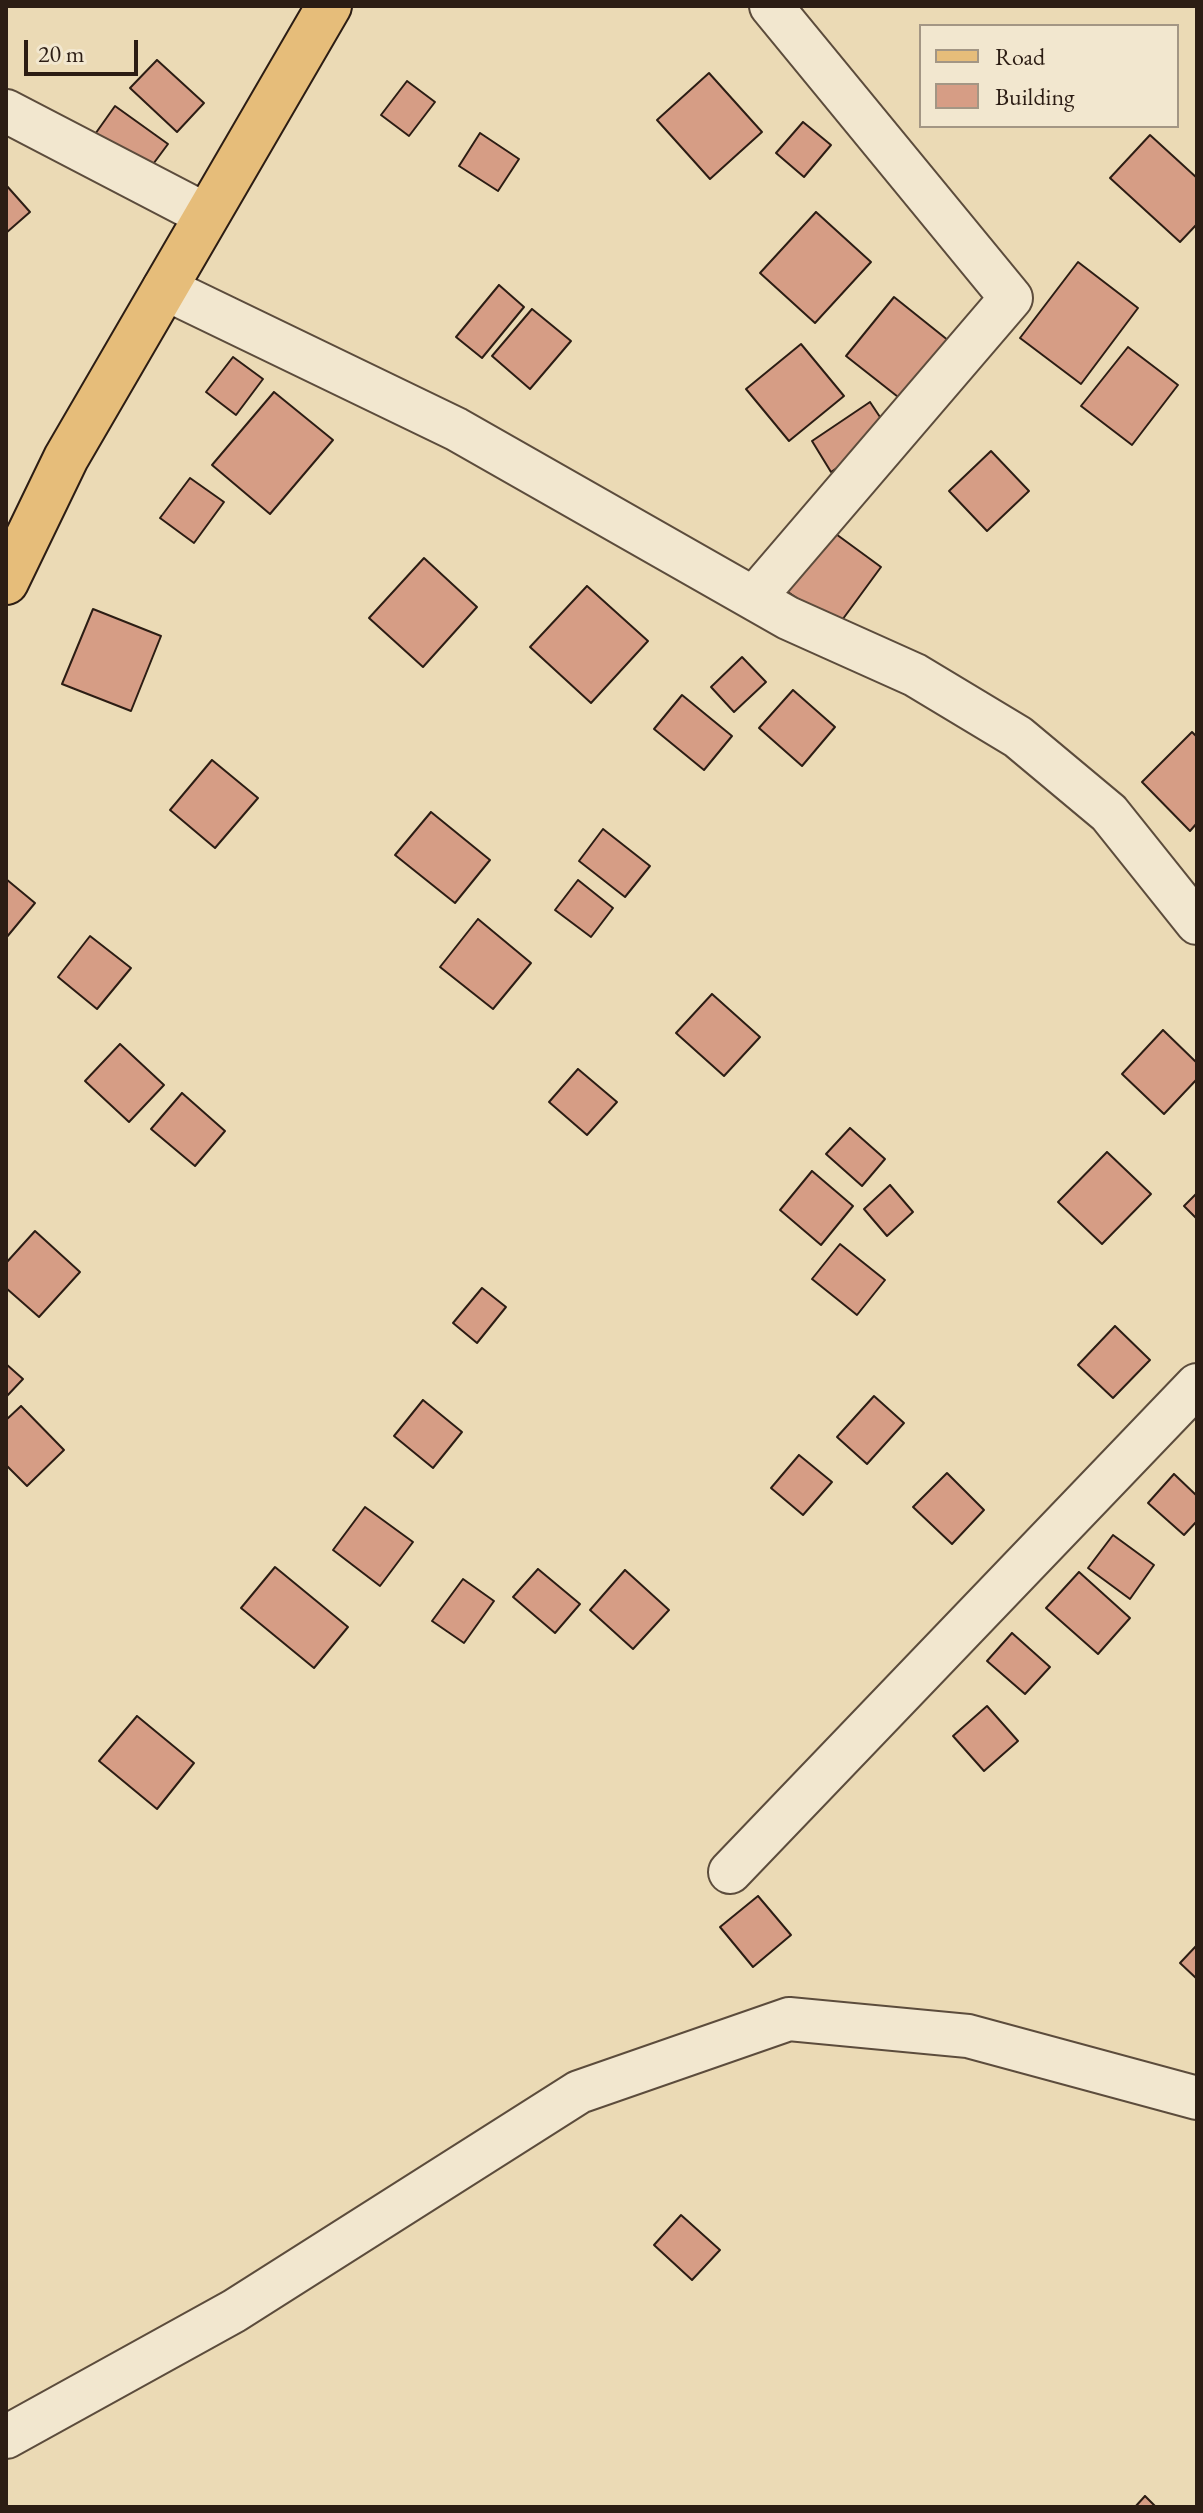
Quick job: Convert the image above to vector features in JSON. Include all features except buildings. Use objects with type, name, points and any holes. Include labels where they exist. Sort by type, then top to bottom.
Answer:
[{"type":"main road","points":[[6,582],[66,458],[329,6]]},
{"type":"street","points":[[754,598],[1011,298],[771,6]]},
{"type":"street","points":[[6,111],[206,215]]},
{"type":"street","points":[[164,288],[468,436],[788,618],[915,675],[1018,737],[1109,813],[1197,923]]},
{"type":"street","points":[[730,1872],[1197,1385]]},
{"type":"street","points":[[6,2437],[234,2311],[579,2092],[789,2019],[968,2036],[1197,2098]]}]
